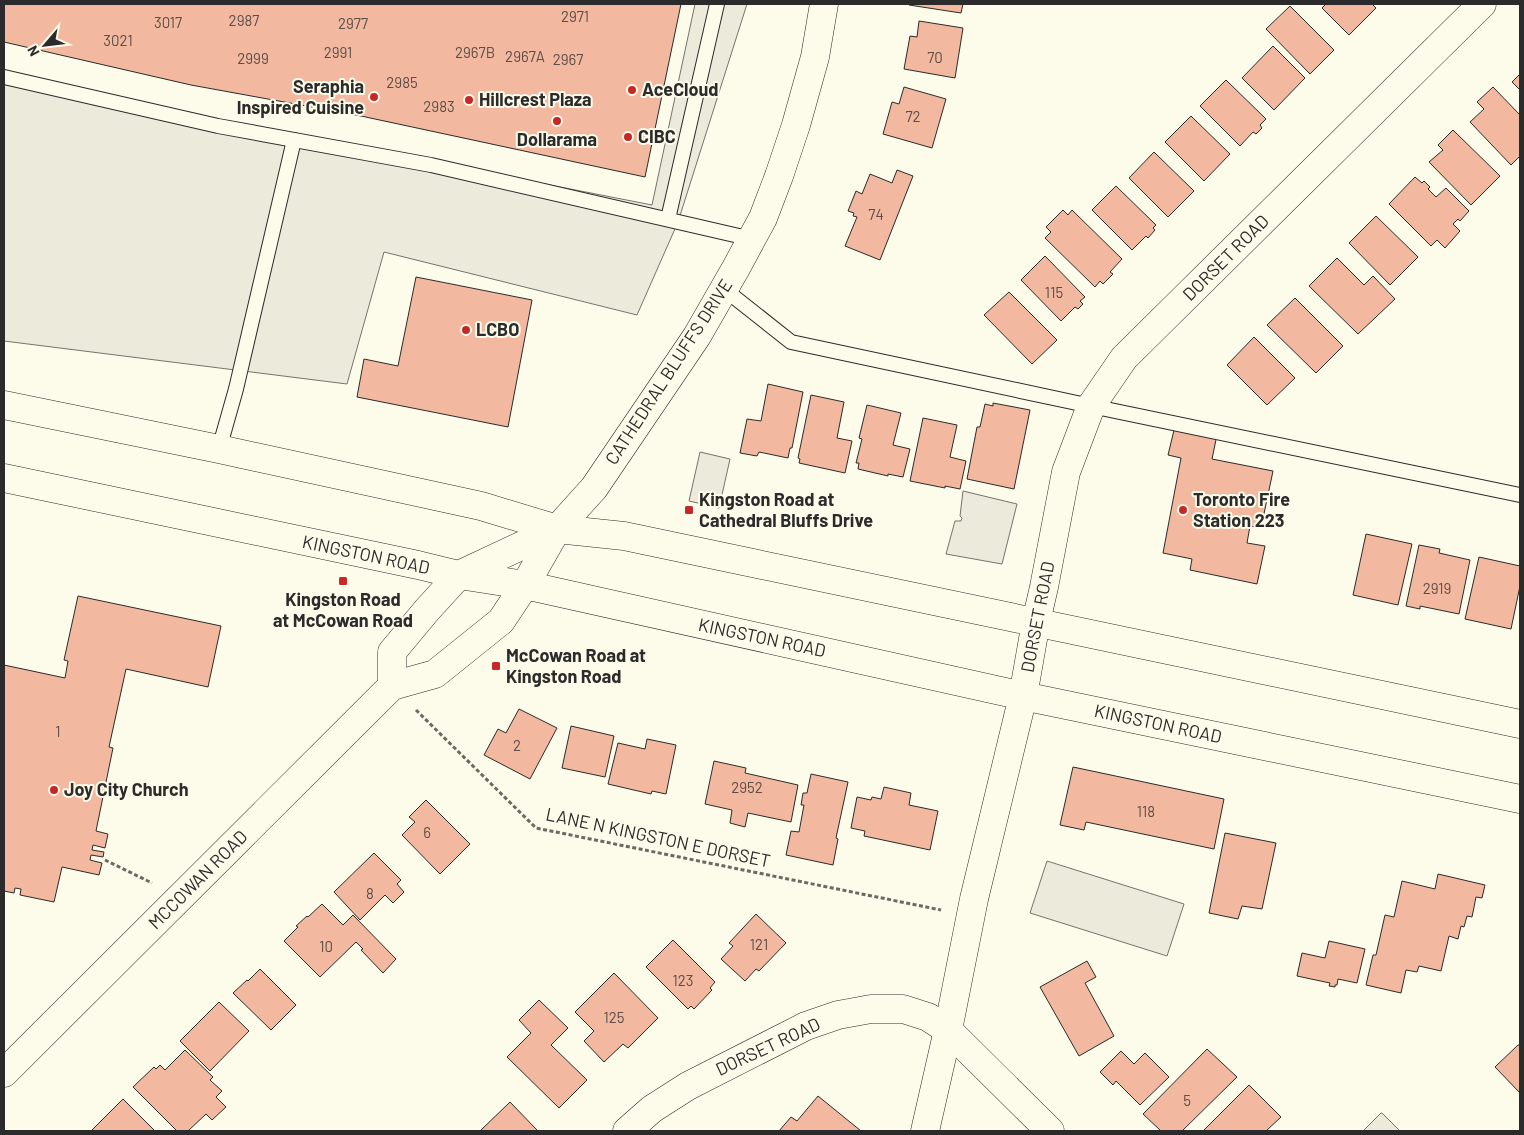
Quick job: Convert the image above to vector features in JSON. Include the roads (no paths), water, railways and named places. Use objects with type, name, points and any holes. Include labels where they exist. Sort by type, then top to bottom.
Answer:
[{"type":"street","name":"CATHEDRAL BLUFFS DRIVE","points":[[557,530],[594,488],[697,336],[763,218],[796,125],[815,57],[824,4]]},
{"type":"street","name":"DORSET ROAD","points":[[626,1131],[652,1109],[688,1086],[806,1026],[838,1015],[871,1009],[903,1009],[928,1017],[948,1030],[971,916],[1023,696],[1066,472],[1091,406],[1124,358],[1482,4]]},
{"type":"street","points":[[4,405],[481,506],[557,530],[624,536],[1520,724]]},
{"type":"street","name":"KINGSTON ROAD","points":[[4,478],[459,575],[525,585],[1023,696],[1520,799]]},
{"type":"street","points":[[392,686],[392,652],[459,575],[557,530]]},
{"type":"street","name":"MCCOWAN ROAD","points":[[4,1074],[392,686],[435,674],[501,621],[525,585],[557,530]]},
{"type":"street","points":[[924,1131],[948,1030]]},
{"type":"street","points":[[948,1030],[1050,1131]]},
{"type":"lane","points":[[668,219],[717,4]]},
{"type":"lane","points":[[4,77],[218,126],[431,165],[752,239]]},
{"type":"lane","points":[[219,449],[236,389],[294,140]]},
{"type":"lane","points":[[724,289],[791,342],[1520,494]]},
{"type":"place","name":"AceCloud","points":[[632,90]]},
{"type":"place","name":"Seraphia Inspired Cuisine","points":[[374,97]]},
{"type":"place","name":"Hillcrest Plaza","points":[[469,100]]},
{"type":"place","name":"Dollarama","points":[[557,121]]},
{"type":"place","name":"CIBC","points":[[628,137]]},
{"type":"place","name":"LCBO","points":[[466,330]]},
{"type":"place","name":"Kingston Road at Cathedral Bluffs Drive","points":[[689,510]]},
{"type":"place","name":"Toronto Fire Station 223","points":[[1183,510]]},
{"type":"place","name":"Kingston Road at McCowan Road","points":[[343,581]]},
{"type":"place","name":"McCowan Road at Kingston Road","points":[[496,666]]},
{"type":"place","name":"Joy City Church","points":[[54,790]]}]
